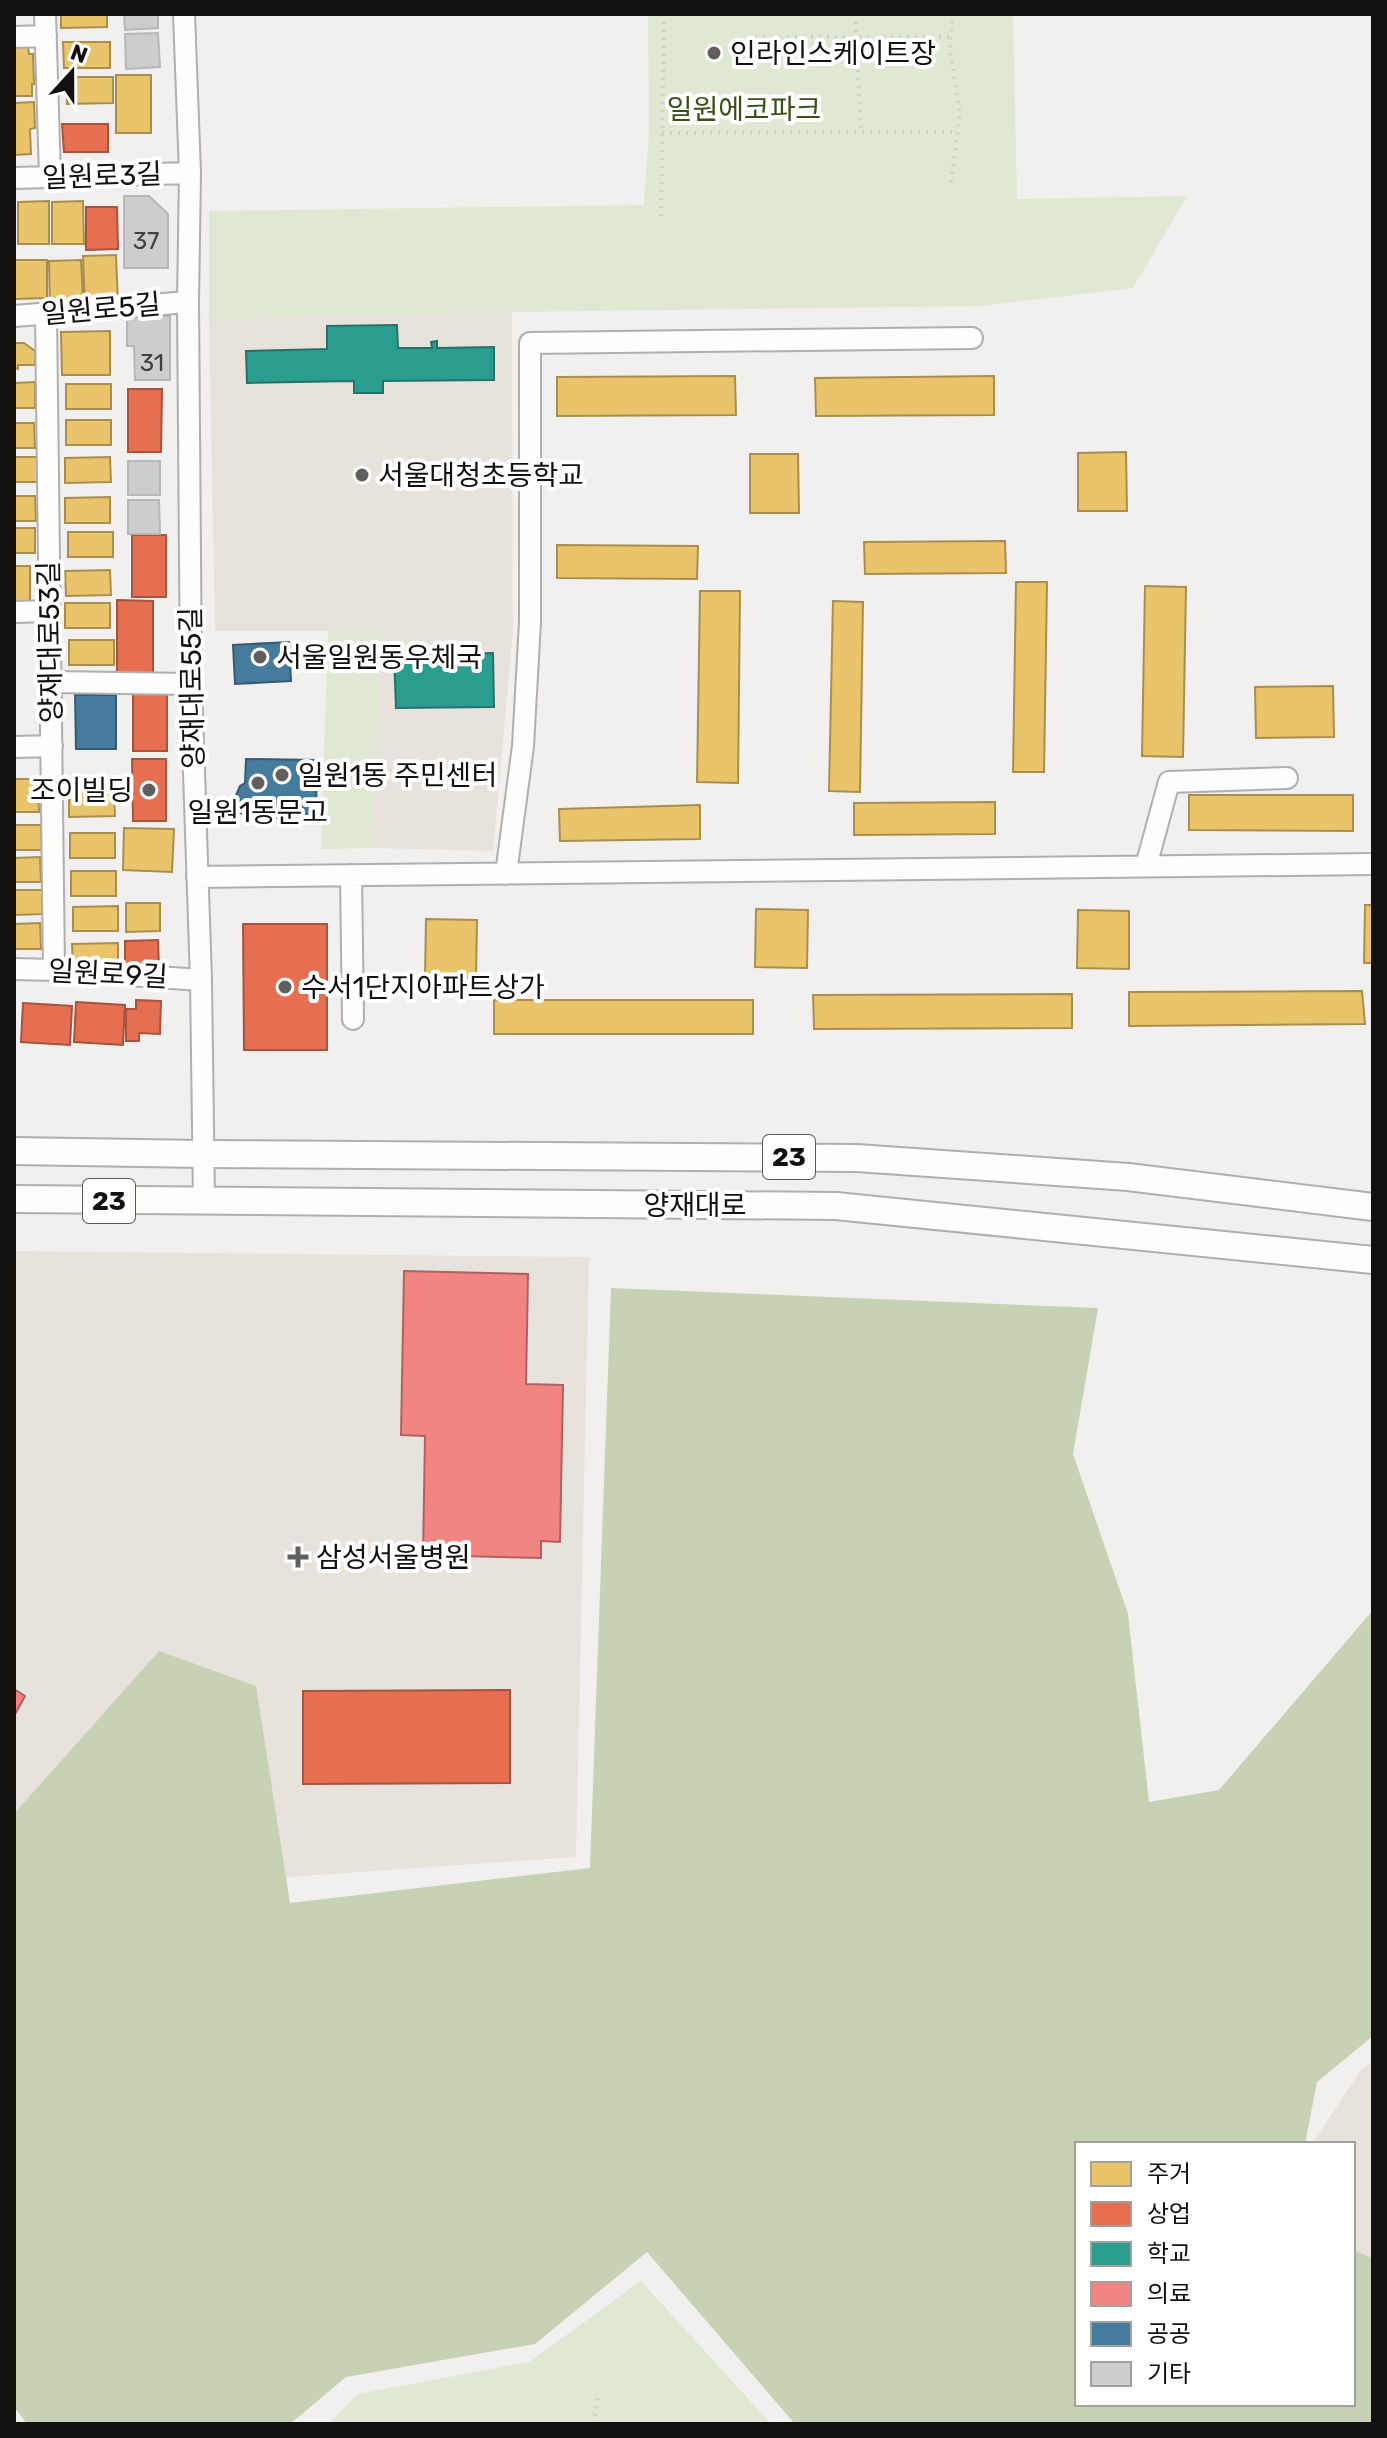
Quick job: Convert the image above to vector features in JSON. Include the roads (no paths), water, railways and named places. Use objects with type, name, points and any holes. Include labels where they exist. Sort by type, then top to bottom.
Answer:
[{"type":"main road","name":"양재대로","points":[[14,1151],[857,1158],[1128,1177],[1373,1207]]},
{"type":"main road","name":"양재대로","points":[[14,1199],[836,1206],[1373,1260]]},
{"type":"street","points":[[45,14],[50,177]]},
{"type":"street","name":"양재대로55길","points":[[184,14],[190,173],[191,684],[201,980],[204,1202]]},
{"type":"street","points":[[14,37],[46,36]]},
{"type":"street","name":"일원로3길","points":[[14,178],[190,173]]},
{"type":"street","name":"일원로5길","points":[[14,316],[188,302]]},
{"type":"street","name":"양재대로53길","points":[[46,314],[54,970]]},
{"type":"street","points":[[506,874],[523,746],[530,622],[530,343],[972,338]]},
{"type":"street","points":[[14,612],[50,611]]},
{"type":"street","points":[[51,682],[191,684]]},
{"type":"street","points":[[14,747],[52,746]]},
{"type":"street","points":[[1146,866],[1169,782],[1287,778]]},
{"type":"street","points":[[197,877],[1373,864]]},
{"type":"street","points":[[351,875],[353,1019]]},
{"type":"street","name":"일원로9길","points":[[14,969],[201,980]]},
{"type":"place","name":"인라인스케이트장","points":[[714,53]]},
{"type":"place","name":"서울대청초등학교","points":[[362,475]]},
{"type":"place","name":"서울일원동우체국","points":[[260,657]]},
{"type":"place","name":"일원1동 주민센터","points":[[282,775]]},
{"type":"place","name":"일원1동문고","points":[[258,783]]},
{"type":"place","name":"조이빌딩","points":[[149,790]]},
{"type":"place","name":"수서1단지아파트상가","points":[[285,987]]},
{"type":"place","name":"삼성서울병원","points":[[298,1557]]},
{"type":"park label","name":"일원에코파크","points":[[744,109]]}]
